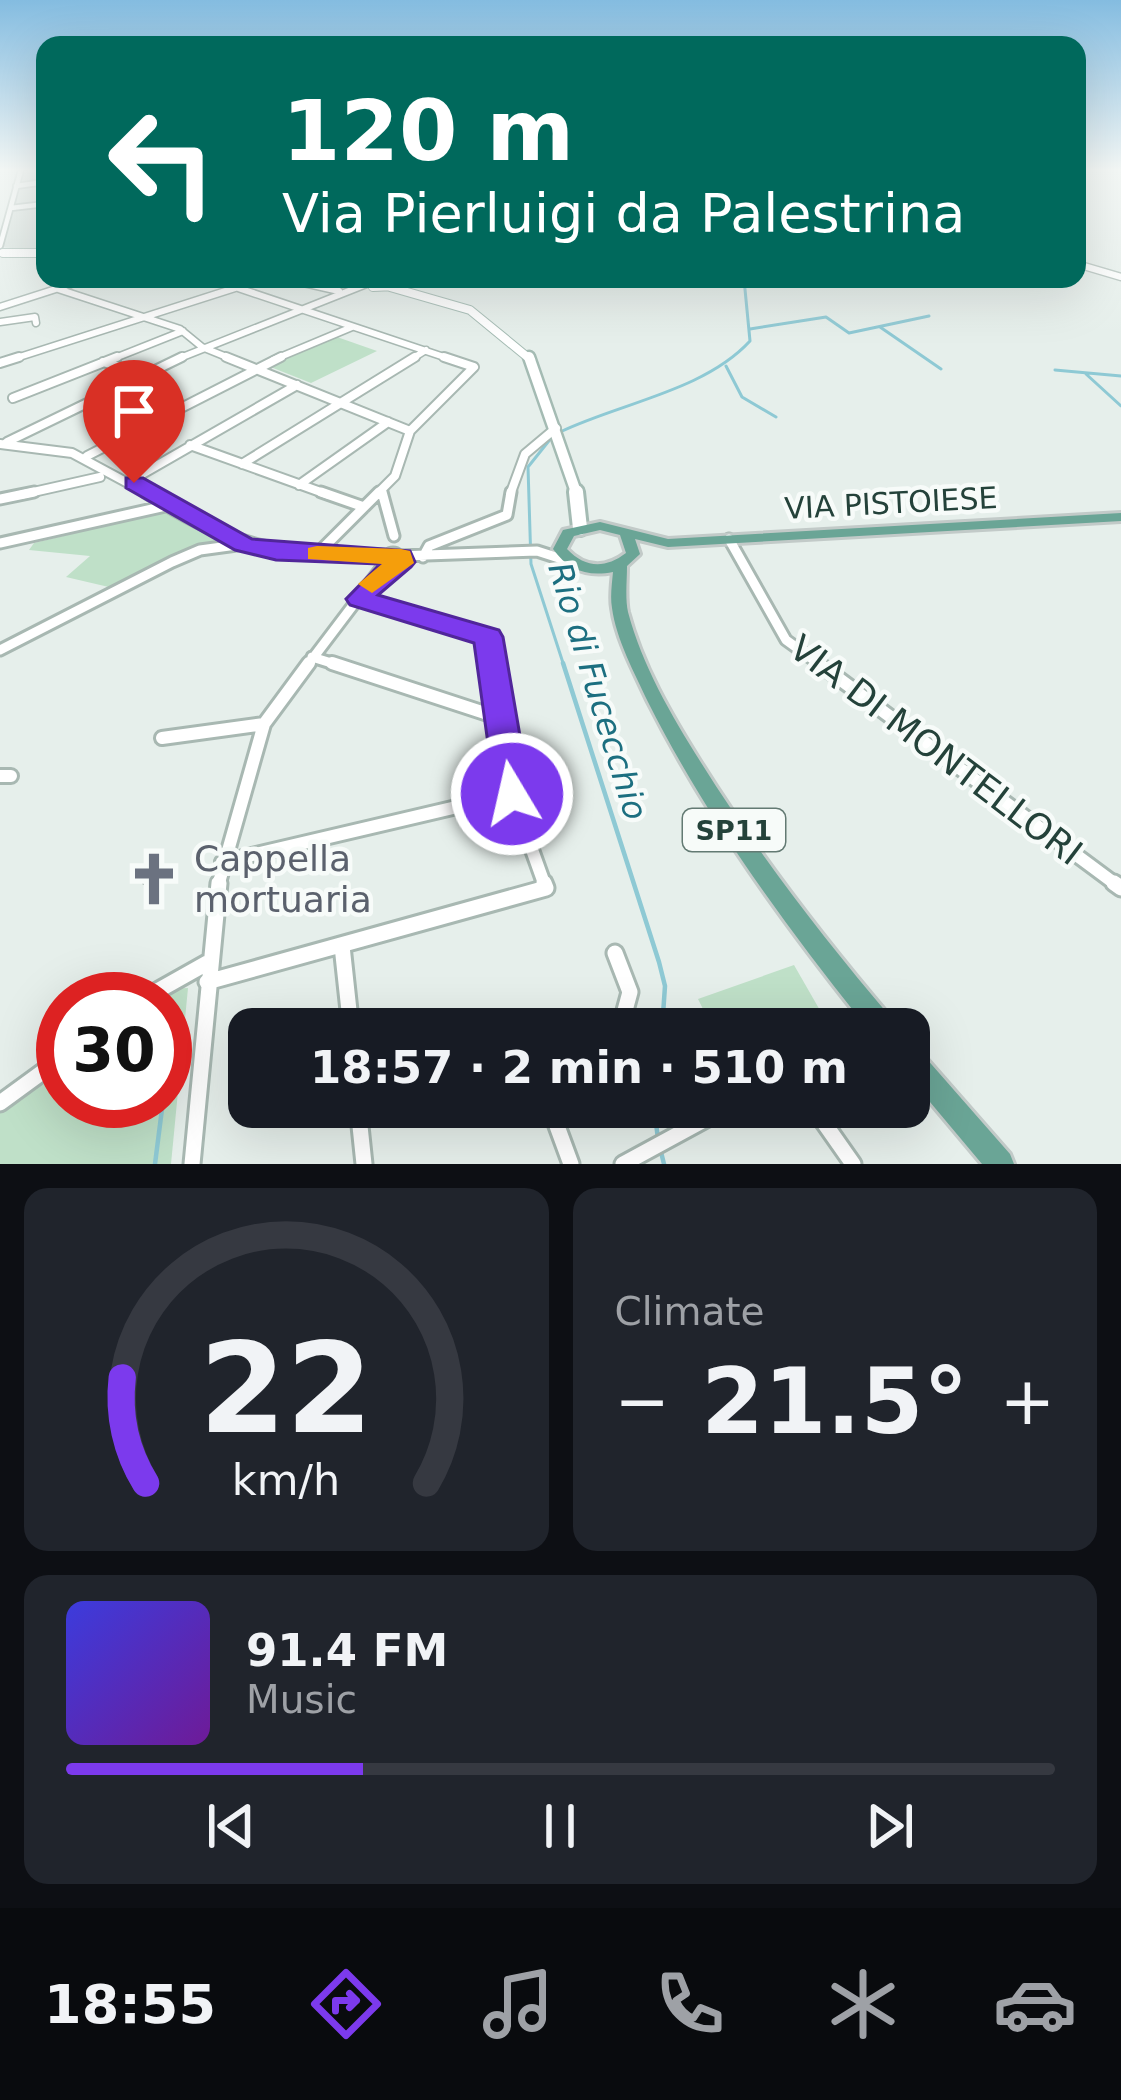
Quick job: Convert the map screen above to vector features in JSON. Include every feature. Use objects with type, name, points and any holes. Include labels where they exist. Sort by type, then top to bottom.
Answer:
[{"type":"main road","points":[[4,251],[36,253]]},
{"type":"main road","points":[[405,288],[470,310],[511,335],[533,361],[578,495],[580,528]]},
{"type":"main road","points":[[578,495],[604,526]]},
{"type":"main road","name":"VIA PISTOIESE","points":[[604,526],[664,543],[1121,517]]},
{"type":"main road","points":[[604,526],[580,528],[564,537],[560,549],[596,578],[619,608]]},
{"type":"main road","points":[[573,563],[599,569],[626,561],[634,546],[627,536]]},
{"type":"main road","name":"VIA PISTOIESE","points":[[626,561],[664,543]]},
{"type":"main road","name":"SP11","points":[[626,561],[619,608],[687,756],[763,874],[868,1008]]},
{"type":"main road","points":[[930,1082],[1000,1164]]},
{"type":"street","points":[[1086,267],[1121,277]]},
{"type":"street","points":[[0,307],[61,288]]},
{"type":"street","points":[[0,363],[238,288],[474,367],[410,431],[395,476],[382,492],[318,554]]},
{"type":"street","points":[[326,288],[344,292]]},
{"type":"street","points":[[353,289],[358,288]]},
{"type":"street","points":[[1,444],[202,347],[358,288]]},
{"type":"street","points":[[58,289],[183,331],[202,347],[410,431]]},
{"type":"street","points":[[0,322],[35,317],[36,323]]},
{"type":"street","points":[[88,456],[254,368],[353,326]]},
{"type":"street","points":[[13,398],[183,331]]},
{"type":"street","points":[[242,464],[426,350]]},
{"type":"street","points":[[103,362],[147,376]]},
{"type":"street","points":[[130,481],[297,385]]},
{"type":"street","points":[[299,484],[388,422]]},
{"type":"street","points":[[17,444],[30,431]]},
{"type":"street","points":[[423,557],[429,545],[508,514],[518,462],[539,437],[557,431]]},
{"type":"street","points":[[1,444],[58,446],[88,456],[244,544]]},
{"type":"street","points":[[190,446],[364,507]]},
{"type":"street","points":[[0,499],[100,477]]},
{"type":"street","points":[[382,492],[394,536]]},
{"type":"street","points":[[0,543],[170,505]]},
{"type":"street","points":[[537,551],[564,537]]},
{"type":"street","name":"VIA DI MONTELLORI","points":[[729,539],[786,640],[1121,888]]},
{"type":"street","points":[[0,650],[186,556],[244,544],[392,561],[537,551],[573,563]]},
{"type":"street","points":[[192,1164],[207,963],[222,862],[264,724],[392,561]]},
{"type":"street","points":[[206,982],[547,888],[512,794],[488,637],[360,599]]},
{"type":"street","points":[[312,658],[500,718]]},
{"type":"street","points":[[162,737],[264,724]]},
{"type":"street","points":[[222,862],[512,794]]},
{"type":"street","points":[[342,946],[348,1008]]},
{"type":"street","points":[[615,953],[629,992],[625,1008]]},
{"type":"street","points":[[191,972],[207,963]]},
{"type":"street","points":[[0,1103],[36,1077]]},
{"type":"street","points":[[360,1128],[364,1164]]},
{"type":"street","points":[[558,1128],[571,1164]]},
{"type":"street","points":[[623,1164],[690,1128]]},
{"type":"street","points":[[828,1128],[853,1164]]},
{"type":"shaded area","points":[[36,224],[36,250],[0,247],[0,230]]},
{"type":"green space","points":[[337,337],[377,351],[311,383],[268,366]]},
{"type":"green space","points":[[167,511],[231,546],[201,549],[113,588],[66,577],[90,556],[29,550],[34,543]]},
{"type":"green space","points":[[794,965],[819,1008],[702,1008],[698,999]]},
{"type":"green space","points":[[36,1084],[36,1128],[174,1128],[171,1164],[0,1164],[0,1111]]},
{"type":"building","points":[[144,868],[163,868],[158,879],[140,879]]},
{"type":"waterway","points":[[560,432],[685,384],[731,358],[750,341],[745,288]]},
{"type":"waterway","points":[[750,329],[826,317],[849,333],[929,316]]},
{"type":"waterway","points":[[880,327],[941,369]]},
{"type":"waterway","points":[[726,366],[742,397],[776,417]]},
{"type":"waterway","points":[[1055,370],[1121,376]]},
{"type":"waterway","points":[[1086,374],[1121,406]]},
{"type":"waterway","name":"Rio di Fucecchio","points":[[552,437],[528,467],[531,564],[564,666]]},
{"type":"waterway","name":"Rio di Fucecchio","points":[[563,663],[659,962],[665,986],[663,1008]]},
{"type":"waterway","points":[[155,1164],[160,1128]]},
{"type":"waterway","name":"Rio di Fucecchio","points":[[657,1128],[658,1139]]},
{"type":"waterway","name":"Rio di Fucecchio","points":[[660,1148],[664,1164]]},
{"type":"slow traffic","points":[[317,553],[401,557],[400,563],[372,584]]},
{"type":"place","name":"Cappella mortuaria","points":[[154,879]]},
{"type":"route","points":[[134,483],[244,544],[276,552],[401,557],[402,562],[379,576],[360,599],[488,637],[512,794]]}]
